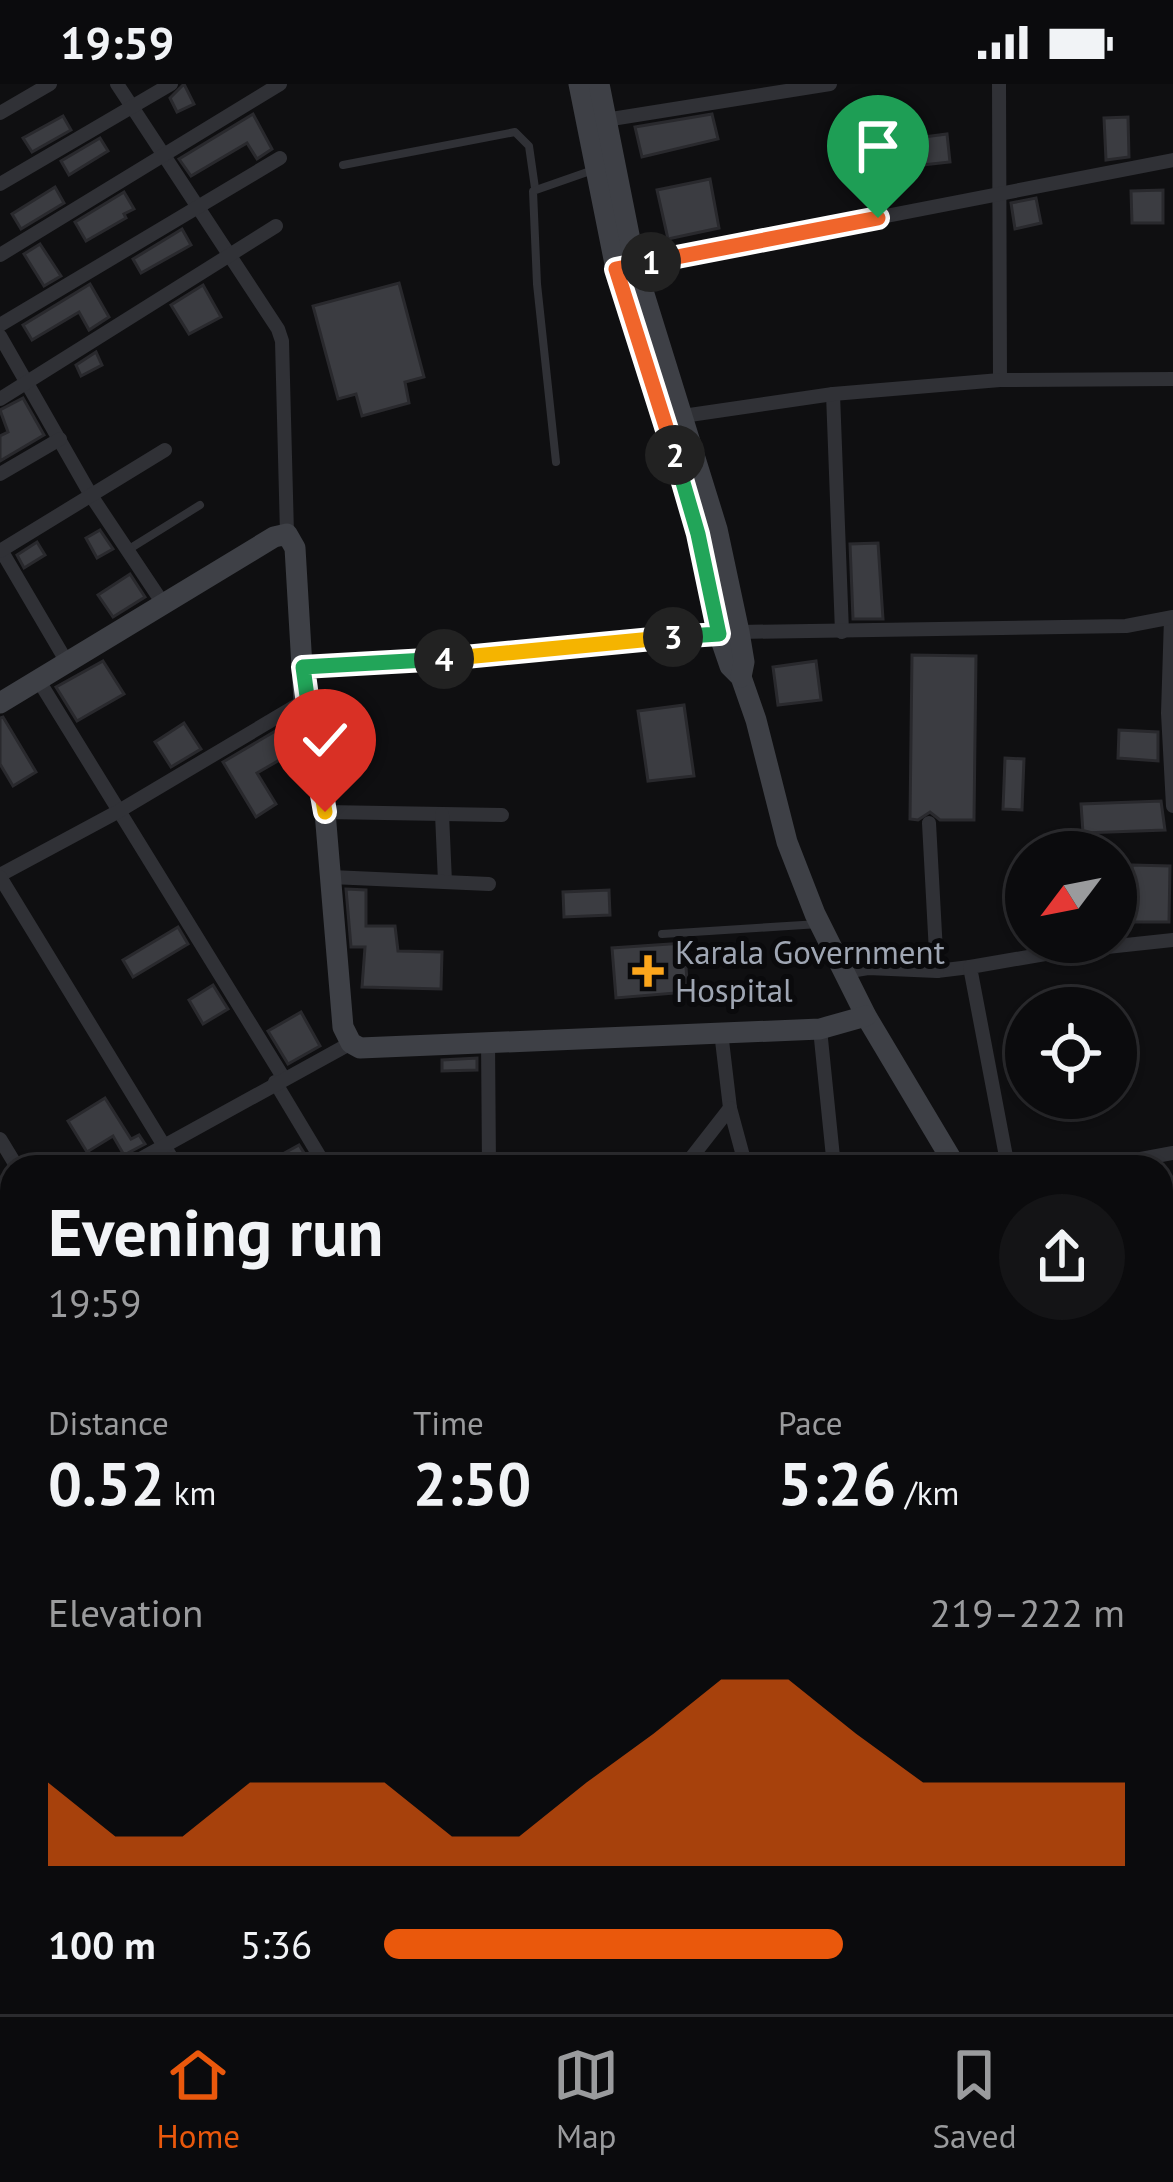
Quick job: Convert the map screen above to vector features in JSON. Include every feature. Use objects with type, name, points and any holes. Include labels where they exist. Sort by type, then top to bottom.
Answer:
[{"type":"street","points":[[0,113],[32,88],[50,84]]},
{"type":"street","points":[[117,84],[282,341],[287,535],[295,548],[304,701],[325,812],[343,1027],[351,1042],[360,1048],[820,1029],[866,1016]]},
{"type":"street","points":[[0,184],[171,84]]},
{"type":"street","points":[[0,255],[163,156],[262,88],[280,84]]},
{"type":"street","points":[[579,84],[598,122],[626,267]]},
{"type":"street","points":[[599,84],[597,169],[674,417],[717,530],[729,633],[744,662],[741,677],[787,842],[820,924],[866,1016],[949,1155]]},
{"type":"street","points":[[598,122],[830,84]]},
{"type":"street","points":[[999,84],[1000,380]]},
{"type":"street","points":[[0,325],[280,158]]},
{"type":"street","points":[[626,267],[1173,160]]},
{"type":"street","points":[[0,399],[276,226]]},
{"type":"street","points":[[0,336],[92,496],[164,605]]},
{"type":"street","points":[[674,417],[833,394],[1000,380],[1173,379]]},
{"type":"street","points":[[833,394],[842,632]]},
{"type":"street","points":[[0,474],[60,439]]},
{"type":"street","points":[[68,664],[0,551],[165,450]]},
{"type":"street","points":[[0,704],[274,537],[287,535]]},
{"type":"street","points":[[303,667],[377,665],[729,633],[1126,626],[1172,618],[1168,713],[1173,806]]},
{"type":"street","points":[[39,681],[279,1079],[320,1155]]},
{"type":"street","points":[[170,1155],[0,876],[304,701]]},
{"type":"street","points":[[325,812],[502,815]]},
{"type":"street","points":[[442,814],[445,882]]},
{"type":"street","points":[[929,823],[937,971]]},
{"type":"street","points":[[331,877],[489,884]]},
{"type":"street","points":[[844,972],[868,968],[937,971],[1173,940]]},
{"type":"street","points":[[970,967],[1006,1155]]},
{"type":"street","points":[[820,1029],[833,1155]]},
{"type":"street","points":[[722,1032],[730,1108],[743,1155]]},
{"type":"street","points":[[488,1040],[489,1155]]},
{"type":"street","points":[[146,1155],[351,1042]]},
{"type":"street","points":[[693,1155],[730,1108]]},
{"type":"lane","points":[[343,165],[515,133],[529,146],[536,188],[537,284],[556,462]]},
{"type":"lane","points":[[536,188],[597,169]]},
{"type":"lane","points":[[127,551],[200,505]]},
{"type":"lane","points":[[662,934],[820,924]]},
{"type":"building","points":[[184,84],[194,104],[177,112],[170,98]]},
{"type":"building","points":[[253,114],[272,149],[257,159],[247,143],[191,176],[179,159]]},
{"type":"building","points":[[712,114],[718,139],[642,157],[635,127]]},
{"type":"building","points":[[63,116],[71,130],[32,152],[23,138]]},
{"type":"building","points":[[1128,117],[1129,157],[1106,160],[1104,118]]},
{"type":"building","points":[[947,134],[950,162],[904,167],[900,140]]},
{"type":"building","points":[[100,138],[108,151],[69,175],[61,161]]},
{"type":"building","points":[[710,179],[719,228],[668,239],[657,190]]},
{"type":"building","points":[[55,187],[64,203],[21,229],[12,214]]},
{"type":"building","points":[[1163,190],[1163,223],[1132,223],[1131,191]]},
{"type":"building","points":[[124,192],[134,209],[86,241],[75,222]]},
{"type":"building","points":[[1036,198],[1041,223],[1015,229],[1011,203]]},
{"type":"building","points":[[182,229],[191,245],[141,273],[133,259]]},
{"type":"building","points":[[40,244],[61,276],[44,286],[24,254]]},
{"type":"building","points":[[399,283],[424,377],[405,382],[409,403],[362,416],[356,394],[338,399],[313,306]]},
{"type":"building","points":[[90,284],[109,317],[89,330],[79,312],[32,340],[23,325]]},
{"type":"building","points":[[203,285],[221,317],[189,334],[171,305]]},
{"type":"building","points":[[96,352],[102,365],[81,376],[76,365]]},
{"type":"building","points":[[23,398],[44,435],[0,461],[0,436],[8,432],[0,410]]},
{"type":"building","points":[[100,530],[113,549],[97,558],[86,538]]},
{"type":"building","points":[[37,542],[45,555],[24,568],[17,555]]},
{"type":"building","points":[[878,543],[883,619],[853,619],[850,544]]},
{"type":"building","points":[[130,574],[145,597],[113,617],[98,595]]},
{"type":"building","points":[[912,655],[976,656],[974,820],[940,820],[930,812],[910,819]]},
{"type":"building","points":[[103,661],[124,694],[77,721],[56,687]]},
{"type":"building","points":[[816,661],[821,700],[778,705],[773,667]]},
{"type":"building","points":[[684,705],[694,776],[648,781],[638,711]]},
{"type":"building","points":[[3,717],[36,772],[13,786],[0,764]]},
{"type":"building","points":[[184,723],[201,749],[171,767],[155,742]]},
{"type":"building","points":[[277,730],[290,754],[257,773],[276,804],[256,817],[223,762]]},
{"type":"building","points":[[1119,730],[1158,732],[1158,761],[1118,758]]},
{"type":"building","points":[[1005,758],[1024,759],[1022,810],[1003,809]]},
{"type":"building","points":[[1161,801],[1165,830],[1083,831],[1081,804]]},
{"type":"building","points":[[1137,865],[1170,866],[1169,922],[1137,922]]},
{"type":"building","points":[[346,889],[366,890],[366,926],[395,926],[398,951],[442,952],[441,989],[362,987],[365,947],[351,947]]},
{"type":"building","points":[[609,890],[610,915],[564,917],[563,892]]},
{"type":"building","points":[[178,927],[188,944],[133,977],[123,960]]},
{"type":"building","points":[[684,943],[688,992],[616,998],[612,948]]},
{"type":"building","points":[[213,985],[228,1009],[203,1024],[189,1000]]},
{"type":"building","points":[[301,1012],[320,1046],[288,1064],[268,1031]]},
{"type":"building","points":[[477,1058],[477,1070],[442,1071],[442,1060]]},
{"type":"building","points":[[105,1098],[131,1139],[139,1135],[145,1144],[124,1155],[113,1136],[87,1152],[68,1121]]},
{"type":"building","points":[[299,1145],[305,1155],[281,1155]]},
{"type":"place","name":"Karala Government Hospital","points":[[648,971]]},
{"type":"route","points":[[325,812],[304,701],[303,667],[377,665],[719,634],[698,534],[616,269],[878,218]]}]
